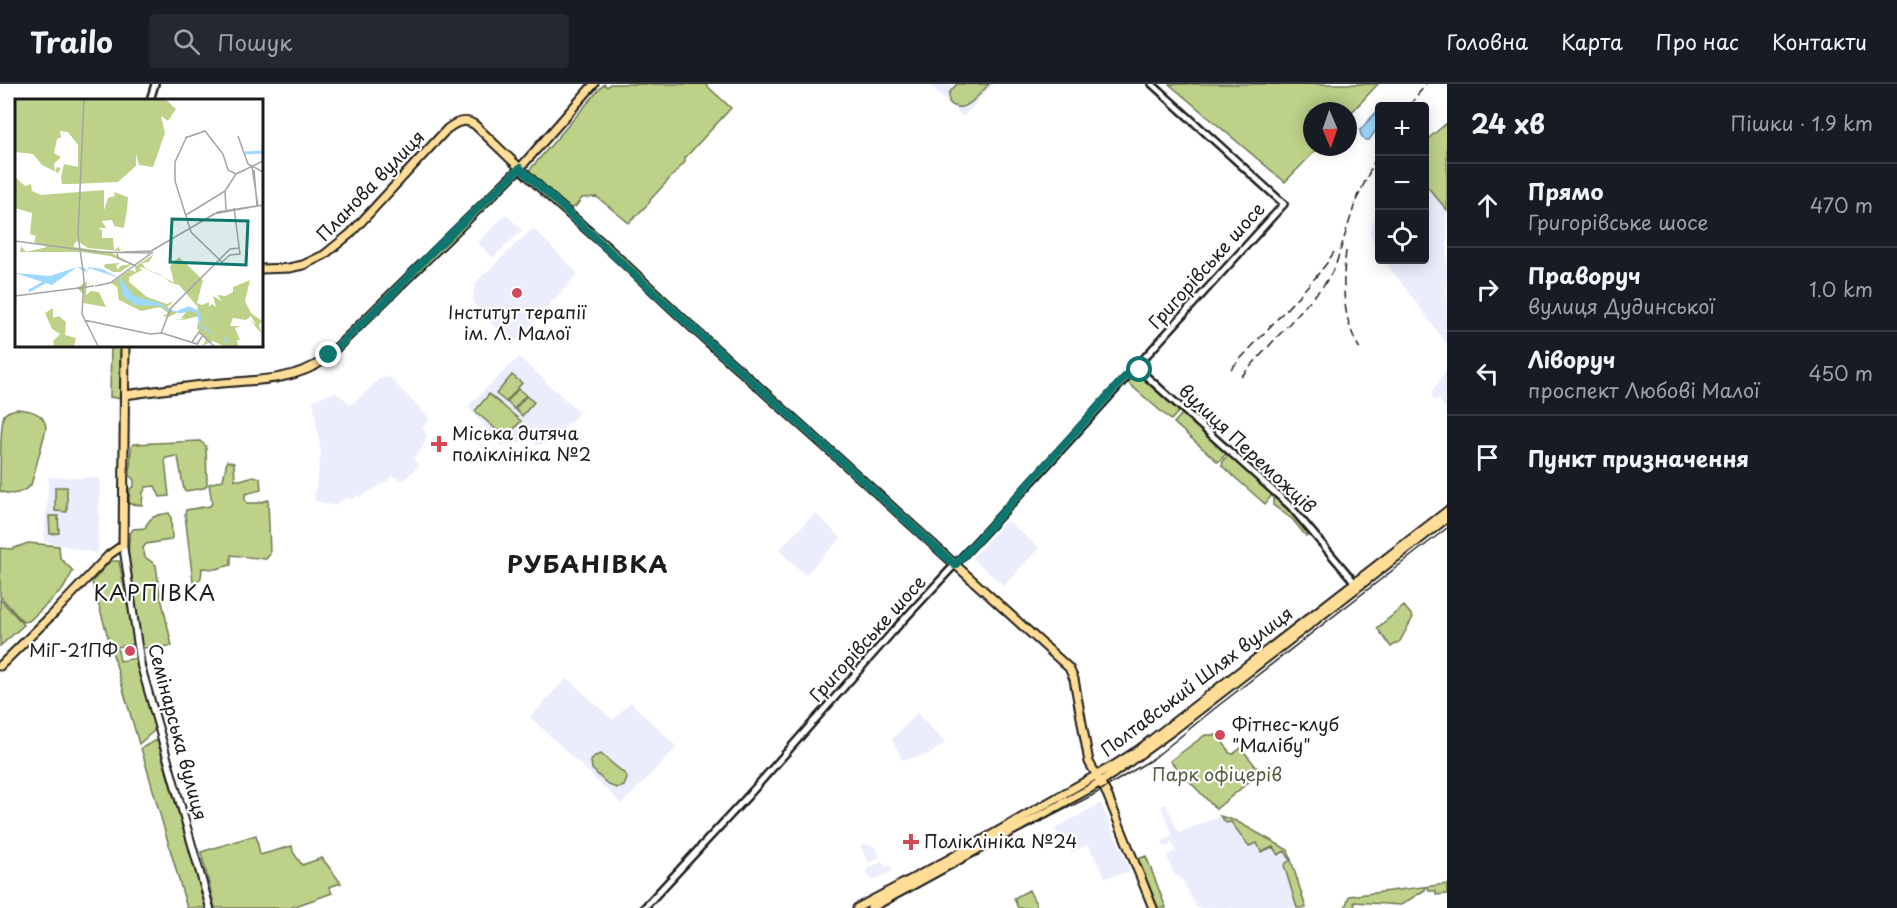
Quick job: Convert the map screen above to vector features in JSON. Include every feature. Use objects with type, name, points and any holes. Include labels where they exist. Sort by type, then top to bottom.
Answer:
[{"type":"main road","points":[[124,395],[284,376],[315,366],[367,319],[434,250],[520,168],[594,84]]},
{"type":"main road","name":"Планова вулиця","points":[[262,269],[303,265],[324,255],[350,234],[447,129],[457,123],[471,122],[520,168]]},
{"type":"main road","points":[[520,168],[697,332],[1069,668],[1074,679],[1089,762],[1107,794],[1153,908]]},
{"type":"main road","name":"Семінарська вулиця","points":[[125,346],[123,545],[141,666],[210,908]]},
{"type":"main road","name":"Полтавський Шлях вулиця","points":[[871,908],[1101,782],[1174,729],[1447,511]]},
{"type":"main road","name":"Полтавський Шлях вулиця","points":[[857,908],[949,859],[1137,750],[1447,518]]},
{"type":"main road","points":[[0,666],[109,555],[123,545]]},
{"type":"street","points":[[150,99],[155,84]]},
{"type":"street","name":"Григорівське шосе","points":[[644,908],[695,850],[743,801],[896,628],[1284,204],[1152,84]]},
{"type":"street","name":"вулиця Переможців","points":[[1135,366],[1290,506],[1356,584]]},
{"type":"shaded area","points":[[929,84],[994,84],[963,117]]},
{"type":"shaded area","points":[[1447,121],[1447,344],[1387,264],[1429,264],[1429,137]]},
{"type":"shaded area","points":[[506,214],[522,230],[493,258],[478,242]]},
{"type":"shaded area","points":[[1375,216],[1375,245],[1370,233]]},
{"type":"shaded area","name":"Інститут терапії ім. Л. Малої","points":[[533,228],[578,274],[512,345],[473,303],[475,283]]},
{"type":"shaded area","points":[[519,357],[579,412],[550,443],[536,445],[535,441],[508,443],[501,446],[469,408],[469,405]]},
{"type":"shaded area","points":[[1447,370],[1447,409],[1437,398],[1434,401],[1431,393]]},
{"type":"shaded area","points":[[389,377],[430,419],[422,429],[427,434],[421,451],[413,458],[419,465],[403,481],[393,476],[360,497],[359,495],[351,500],[347,497],[334,506],[314,500],[321,452],[313,400],[335,392],[350,403],[354,403],[380,378]]},
{"type":"shaded area","points":[[49,477],[100,478],[98,554],[44,541]]},
{"type":"shaded area","points":[[815,513],[841,538],[805,575],[779,550]]},
{"type":"shaded area","points":[[1007,520],[1039,548],[1004,586],[972,558]]},
{"type":"shaded area","points":[[567,678],[613,720],[630,702],[677,747],[622,804],[530,717]]},
{"type":"shaded area","points":[[917,713],[945,743],[930,754],[903,760],[892,740]]},
{"type":"shaded area","points":[[1101,803],[1131,871],[1106,878],[1090,846],[1086,845],[1072,853],[1068,844],[1055,830]]},
{"type":"shaded area","points":[[1166,804],[1179,833],[1220,816],[1226,823],[1231,822],[1249,846],[1257,843],[1261,852],[1273,847],[1285,851],[1290,860],[1284,865],[1297,908],[1197,908],[1182,880],[1178,875],[1175,877],[1167,856],[1176,851],[1172,842],[1169,843],[1170,846],[1164,847],[1162,841],[1173,836],[1161,806]]},
{"type":"shaded area","points":[[864,844],[874,846],[880,857],[869,863],[860,846]]},
{"type":"shaded area","points":[[882,861],[886,867],[890,866],[892,871],[872,881],[866,870]]},
{"type":"green space","points":[[604,84],[607,87],[610,84],[705,84],[731,108],[629,223],[597,197],[582,198],[575,207],[563,209],[526,174]]},
{"type":"green space","points":[[957,84],[989,84],[971,103],[960,107],[949,102],[949,93]]},
{"type":"green space","points":[[1169,84],[1378,84],[1357,106],[1357,102],[1303,102],[1303,156],[1310,156],[1285,182]]},
{"type":"green space","points":[[1447,123],[1447,210],[1429,189],[1429,138]]},
{"type":"green space","points":[[111,346],[121,346],[122,399],[110,397]]},
{"type":"green space","points":[[1140,370],[1182,408],[1171,420],[1127,382]]},
{"type":"green space","points":[[512,375],[522,383],[506,402],[496,394]]},
{"type":"green space","points":[[518,389],[526,395],[514,409],[507,402]]},
{"type":"green space","points":[[489,394],[521,421],[506,438],[475,411]]},
{"type":"green space","points":[[526,396],[534,402],[522,416],[515,409]]},
{"type":"green space","points":[[17,409],[36,413],[43,419],[46,429],[31,485],[12,494],[0,491],[0,451],[4,415]]},
{"type":"green space","points":[[1187,412],[1229,451],[1218,462],[1174,423]]},
{"type":"green space","points":[[200,441],[206,446],[207,485],[204,488],[184,490],[178,457],[166,458],[169,496],[160,497],[155,486],[146,487],[142,505],[129,504],[130,489],[134,486],[134,480],[130,476],[133,444]]},
{"type":"green space","points":[[1232,453],[1272,489],[1272,495],[1265,504],[1222,466],[1223,460]]},
{"type":"green space","points":[[227,461],[234,463],[235,480],[254,476],[260,478],[261,490],[245,494],[245,500],[247,503],[258,503],[268,500],[270,554],[266,559],[231,555],[231,565],[216,569],[202,568],[201,578],[193,582],[186,510],[210,506],[212,503],[209,484],[223,480]]},
{"type":"green space","points":[[55,487],[67,487],[67,512],[55,511]]},
{"type":"green space","points":[[1280,496],[1312,532],[1306,536],[1292,519],[1273,505],[1273,498]]},
{"type":"green space","points":[[169,513],[172,538],[146,544],[143,548],[145,557],[156,565],[172,646],[142,648],[129,567],[130,537],[133,529],[145,528],[154,517]]},
{"type":"green space","points":[[49,516],[58,516],[59,533],[50,534]]},
{"type":"green space","points":[[28,543],[59,546],[60,558],[73,571],[63,589],[29,621],[23,622],[0,596],[0,548],[12,549]]},
{"type":"green space","points":[[110,561],[119,561],[135,644],[117,647],[120,661],[137,658],[156,729],[139,744],[92,582]]},
{"type":"green space","points":[[0,599],[24,625],[0,646]]},
{"type":"green space","points":[[1404,606],[1413,617],[1400,641],[1391,647],[1377,628]]},
{"type":"green space","name":"Парк офіцерів","points":[[1205,735],[1217,735],[1229,753],[1233,754],[1241,748],[1258,769],[1257,775],[1216,809],[1170,761]]},
{"type":"green space","points":[[157,740],[206,908],[187,908],[141,748]]},
{"type":"green space","points":[[601,754],[626,775],[624,786],[619,788],[611,786],[592,769],[591,761],[595,756]]},
{"type":"green space","points":[[1220,816],[1236,821],[1288,850],[1306,908],[1297,908],[1284,865],[1290,860],[1285,851],[1278,855],[1273,847],[1261,852],[1257,843],[1249,846],[1231,822],[1226,823]]},
{"type":"green space","points":[[256,835],[260,855],[292,846],[293,852],[302,865],[322,858],[341,883],[329,887],[332,893],[290,908],[215,908],[201,852]]},
{"type":"green space","points":[[1146,856],[1166,908],[1158,908],[1138,859]]},
{"type":"green space","points":[[1447,884],[1447,894],[1436,895],[1436,891],[1429,891],[1426,887],[1425,890],[1401,905],[1354,902],[1355,908],[1345,908],[1349,896]]},
{"type":"green space","points":[[1029,890],[1038,908],[1018,908],[1014,898]]},
{"type":"water","points":[[1375,113],[1375,132],[1369,140],[1365,140],[1360,130]]},
{"type":"tram line","points":[[881,908],[991,847],[1093,795],[1154,758],[1447,528]]},
{"type":"railway","points":[[1412,102],[1426,84]]},
{"type":"railway","points":[[1356,201],[1377,156]]},
{"type":"railway","points":[[1241,377],[1324,285],[1335,267],[1358,194]]},
{"type":"railway","points":[[1346,251],[1345,302],[1350,326],[1360,349]]},
{"type":"railway","points":[[1231,369],[1315,278],[1334,252]]},
{"type":"place","name":"Інститут терапії ім. Л. Малої","points":[[517,293]]},
{"type":"place","name":"Міська дитяча поліклініка №2","points":[[439,444]]},
{"type":"place","name":"МіГ-21ПФ","points":[[130,651]]},
{"type":"place","name":"Фітнес-клуб \"Малібу\"","points":[[1220,735]]},
{"type":"place","name":"Поліклініка №24","points":[[911,842]]},
{"type":"district","name":"РУБАНІВКА","points":[[588,565]]},
{"type":"district","name":"КАРПІВКА","points":[[155,594]]},
{"type":"route","points":[[329,355],[520,168],[697,332],[795,418],[955,565],[1135,366],[1140,370]]}]
